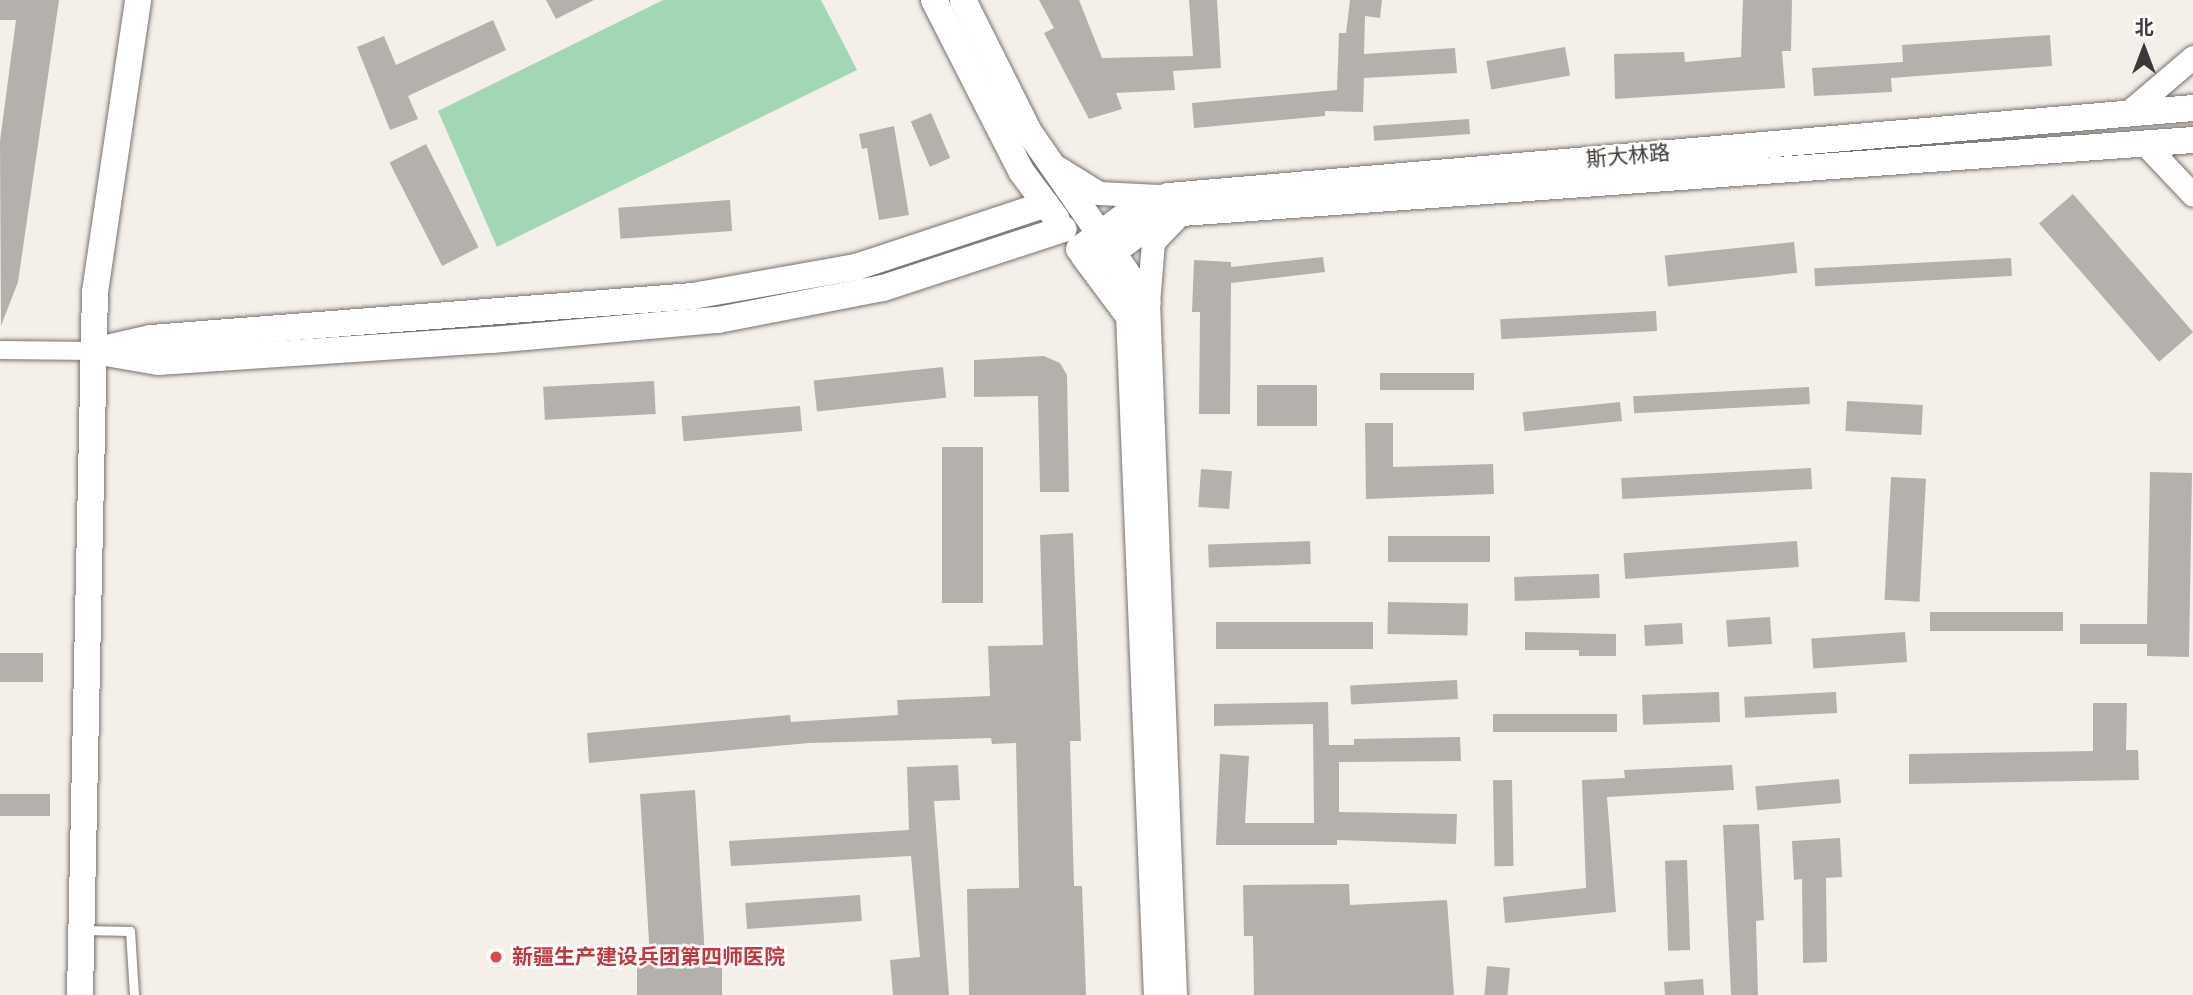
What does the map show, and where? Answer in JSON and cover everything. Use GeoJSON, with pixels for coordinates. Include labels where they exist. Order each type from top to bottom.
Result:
{"type":"FeatureCollection","features":[{"type":"Feature","properties":{"kind":"main road"},"geometry":{"type":"LineString","coordinates":[[80,995],[95,292],[138,0]]}},
{"type":"Feature","properties":{"kind":"main road"},"geometry":{"type":"LineString","coordinates":[[934,0],[1021,171],[1046,204],[1089,246],[1138,308]]}},
{"type":"Feature","properties":{"kind":"main road"},"geometry":{"type":"LineString","coordinates":[[963,0],[1089,246]]}},
{"type":"Feature","properties":{"kind":"main road","name":"斯大林路"},"geometry":{"type":"LineString","coordinates":[[94,351],[158,362],[492,340],[718,320],[1089,246],[1155,221],[1175,204],[2193,107]]}},
{"type":"Feature","properties":{"kind":"main road","name":"斯大林路"},"geometry":{"type":"LineString","coordinates":[[1175,204],[2193,140]]}},
{"type":"Feature","properties":{"kind":"main road"},"geometry":{"type":"LineString","coordinates":[[94,351],[151,338],[693,296],[856,267],[1046,204]]}},
{"type":"Feature","properties":{"kind":"street"},"geometry":{"type":"LineString","coordinates":[[2126,114],[2193,57]]}},
{"type":"Feature","properties":{"kind":"street"},"geometry":{"type":"LineString","coordinates":[[2144,143],[2193,195]]}},
{"type":"Feature","properties":{"kind":"street"},"geometry":{"type":"LineString","coordinates":[[1045,158],[1099,192],[1175,204],[1153,242],[1138,308],[1155,995]]}},
{"type":"Feature","properties":{"kind":"street"},"geometry":{"type":"LineString","coordinates":[[1138,308],[1175,995]]}},
{"type":"Feature","properties":{"kind":"street"},"geometry":{"type":"LineString","coordinates":[[0,350],[94,351]]}},
{"type":"Feature","properties":{"kind":"lane"},"geometry":{"type":"LineString","coordinates":[[82,930],[130,931],[134,995]]}},
{"type":"Feature","properties":{"kind":"green space"},"geometry":{"type":"Polygon","coordinates":[[[663,0],[821,0],[857,70],[497,247],[438,111],[663,0]]]}},
{"type":"Feature","properties":{"kind":"building"},"geometry":{"type":"Polygon","coordinates":[[[0,0],[59,0],[18,282],[1,326],[0,141],[16,20],[0,20],[0,0]]]}},
{"type":"Feature","properties":{"kind":"building"},"geometry":{"type":"Polygon","coordinates":[[[546,0],[594,0],[556,19],[546,0]]]}},
{"type":"Feature","properties":{"kind":"building"},"geometry":{"type":"Polygon","coordinates":[[[1039,0],[1079,0],[1102,58],[1193,56],[1189,0],[1217,0],[1221,68],[1173,71],[1175,90],[1116,93],[1122,109],[1089,119],[1044,33],[1054,28],[1039,0]]]}},
{"type":"Feature","properties":{"kind":"building"},"geometry":{"type":"Polygon","coordinates":[[[1350,0],[1382,0],[1380,18],[1365,16],[1364,54],[1455,48],[1457,73],[1364,78],[1363,112],[1325,111],[1325,116],[1194,128],[1192,103],[1337,90],[1339,33],[1346,33],[1350,0]]]}},
{"type":"Feature","properties":{"kind":"building"},"geometry":{"type":"Polygon","coordinates":[[[1743,0],[1792,0],[1791,51],[1782,51],[1785,88],[1615,99],[1614,54],[1684,52],[1685,62],[1741,57],[1743,0]]]}},
{"type":"Feature","properties":{"kind":"building"},"geometry":{"type":"Polygon","coordinates":[[[493,20],[506,50],[408,96],[418,119],[390,130],[357,47],[384,36],[396,65],[493,20]]]}},
{"type":"Feature","properties":{"kind":"building"},"geometry":{"type":"Polygon","coordinates":[[[2050,35],[2052,66],[1891,78],[1892,92],[1814,96],[1812,68],[1903,62],[1902,45],[2050,35]]]}},
{"type":"Feature","properties":{"kind":"building"},"geometry":{"type":"Polygon","coordinates":[[[1565,47],[1570,76],[1491,89],[1486,61],[1565,47]]]}},
{"type":"Feature","properties":{"kind":"building"},"geometry":{"type":"Polygon","coordinates":[[[931,113],[950,158],[930,167],[911,122],[931,113]]]}},
{"type":"Feature","properties":{"kind":"building"},"geometry":{"type":"Polygon","coordinates":[[[1469,119],[1470,134],[1374,141],[1373,126],[1469,119]]]}},
{"type":"Feature","properties":{"kind":"building"},"geometry":{"type":"Polygon","coordinates":[[[894,126],[909,215],[879,220],[867,148],[862,149],[859,134],[894,126]]]}},
{"type":"Feature","properties":{"kind":"building"},"geometry":{"type":"Polygon","coordinates":[[[426,144],[479,247],[442,266],[389,163],[426,144]]]}},
{"type":"Feature","properties":{"kind":"building"},"geometry":{"type":"Polygon","coordinates":[[[2073,194],[2193,332],[2159,362],[2039,224],[2073,194]]]}},
{"type":"Feature","properties":{"kind":"building"},"geometry":{"type":"Polygon","coordinates":[[[730,200],[732,231],[620,239],[618,208],[730,200]]]}},
{"type":"Feature","properties":{"kind":"building"},"geometry":{"type":"Polygon","coordinates":[[[1794,242],[1797,273],[1668,286],[1665,256],[1794,242]]]}},
{"type":"Feature","properties":{"kind":"building"},"geometry":{"type":"Polygon","coordinates":[[[1323,257],[1325,272],[1231,283],[1230,414],[1199,414],[1200,312],[1192,312],[1194,260],[1231,262],[1231,267],[1323,257]]]}},
{"type":"Feature","properties":{"kind":"building"},"geometry":{"type":"Polygon","coordinates":[[[2011,258],[2012,276],[1815,286],[1814,268],[2011,258]]]}},
{"type":"Feature","properties":{"kind":"building"},"geometry":{"type":"Polygon","coordinates":[[[1656,311],[1657,331],[1501,339],[1500,319],[1656,311]]]}},
{"type":"Feature","properties":{"kind":"building"},"geometry":{"type":"Polygon","coordinates":[[[1044,356],[1060,363],[1067,375],[1069,492],[1040,492],[1038,396],[974,397],[974,360],[1044,356]]]}},
{"type":"Feature","properties":{"kind":"building"},"geometry":{"type":"Polygon","coordinates":[[[943,367],[946,398],[817,411],[814,381],[943,367]]]}},
{"type":"Feature","properties":{"kind":"building"},"geometry":{"type":"Polygon","coordinates":[[[1380,373],[1474,373],[1474,390],[1380,390],[1380,373]]]}},
{"type":"Feature","properties":{"kind":"building"},"geometry":{"type":"Polygon","coordinates":[[[654,381],[656,414],[545,420],[543,387],[654,381]]]}},
{"type":"Feature","properties":{"kind":"building"},"geometry":{"type":"Polygon","coordinates":[[[1257,385],[1317,385],[1317,426],[1257,426],[1257,385]]]}},
{"type":"Feature","properties":{"kind":"building"},"geometry":{"type":"Polygon","coordinates":[[[1809,387],[1810,404],[1634,413],[1633,396],[1809,387]]]}},
{"type":"Feature","properties":{"kind":"building"},"geometry":{"type":"Polygon","coordinates":[[[1847,401],[1923,405],[1921,435],[1845,431],[1847,401]]]}},
{"type":"Feature","properties":{"kind":"building"},"geometry":{"type":"Polygon","coordinates":[[[1620,402],[1622,421],[1525,431],[1523,412],[1620,402]]]}},
{"type":"Feature","properties":{"kind":"building"},"geometry":{"type":"Polygon","coordinates":[[[800,406],[802,431],[684,441],[681,416],[800,406]]]}},
{"type":"Feature","properties":{"kind":"building"},"geometry":{"type":"Polygon","coordinates":[[[1365,423],[1393,423],[1393,467],[1493,464],[1494,494],[1366,499],[1365,423]]]}},
{"type":"Feature","properties":{"kind":"building"},"geometry":{"type":"Polygon","coordinates":[[[942,447],[983,447],[983,603],[942,603],[942,447]]]}},
{"type":"Feature","properties":{"kind":"building"},"geometry":{"type":"Polygon","coordinates":[[[1811,468],[1812,489],[1622,499],[1621,478],[1811,468]]]}},
{"type":"Feature","properties":{"kind":"building"},"geometry":{"type":"Polygon","coordinates":[[[1201,469],[1232,471],[1229,509],[1198,507],[1201,469]]]}},
{"type":"Feature","properties":{"kind":"building"},"geometry":{"type":"Polygon","coordinates":[[[2150,472],[2192,473],[2189,657],[2147,656],[2147,644],[2080,644],[2080,624],[2147,624],[2150,472]]]}},
{"type":"Feature","properties":{"kind":"building"},"geometry":{"type":"Polygon","coordinates":[[[1891,477],[1926,479],[1920,602],[1885,600],[1891,477]]]}},
{"type":"Feature","properties":{"kind":"building"},"geometry":{"type":"Polygon","coordinates":[[[1073,533],[1081,741],[1070,741],[1074,886],[1082,886],[1086,995],[969,995],[967,889],[1019,888],[1016,743],[992,744],[991,738],[809,743],[589,763],[587,733],[790,715],[791,722],[898,715],[897,700],[990,696],[988,646],[1043,645],[1040,535],[1073,533]]]}},
{"type":"Feature","properties":{"kind":"building"},"geometry":{"type":"Polygon","coordinates":[[[1388,536],[1490,536],[1490,562],[1388,562],[1388,536]]]}},
{"type":"Feature","properties":{"kind":"building"},"geometry":{"type":"Polygon","coordinates":[[[1310,541],[1311,564],[1209,568],[1208,545],[1310,541]]]}},
{"type":"Feature","properties":{"kind":"building"},"geometry":{"type":"Polygon","coordinates":[[[1797,541],[1799,567],[1625,579],[1623,553],[1797,541]]]}},
{"type":"Feature","properties":{"kind":"building"},"geometry":{"type":"Polygon","coordinates":[[[1599,574],[1600,598],[1515,601],[1514,577],[1599,574]]]}},
{"type":"Feature","properties":{"kind":"building"},"geometry":{"type":"Polygon","coordinates":[[[1388,602],[1468,603],[1467,635],[1387,634],[1388,602]]]}},
{"type":"Feature","properties":{"kind":"building"},"geometry":{"type":"Polygon","coordinates":[[[1930,612],[2063,612],[2063,631],[1930,631],[1930,612]]]}},
{"type":"Feature","properties":{"kind":"building"},"geometry":{"type":"Polygon","coordinates":[[[1770,617],[1772,644],[1728,647],[1726,620],[1770,617]]]}},
{"type":"Feature","properties":{"kind":"building"},"geometry":{"type":"Polygon","coordinates":[[[1216,622],[1373,622],[1373,649],[1216,649],[1216,622]]]}},
{"type":"Feature","properties":{"kind":"building"},"geometry":{"type":"Polygon","coordinates":[[[1682,623],[1683,644],[1645,646],[1644,625],[1682,623]]]}},
{"type":"Feature","properties":{"kind":"building"},"geometry":{"type":"Polygon","coordinates":[[[1525,632],[1616,634],[1616,656],[1579,656],[1579,650],[1525,650],[1525,632]]]}},
{"type":"Feature","properties":{"kind":"building"},"geometry":{"type":"Polygon","coordinates":[[[1905,632],[1907,662],[1813,668],[1811,639],[1905,632]]]}},
{"type":"Feature","properties":{"kind":"building"},"geometry":{"type":"Polygon","coordinates":[[[0,653],[43,653],[43,682],[0,682],[0,653]]]}},
{"type":"Feature","properties":{"kind":"building"},"geometry":{"type":"Polygon","coordinates":[[[1457,680],[1458,699],[1351,705],[1350,686],[1457,680]]]}},
{"type":"Feature","properties":{"kind":"building"},"geometry":{"type":"Polygon","coordinates":[[[1719,692],[1720,722],[1643,725],[1642,695],[1719,692]]]}},
{"type":"Feature","properties":{"kind":"building"},"geometry":{"type":"Polygon","coordinates":[[[1836,692],[1837,713],[1745,718],[1744,697],[1836,692]]]}},
{"type":"Feature","properties":{"kind":"building"},"geometry":{"type":"Polygon","coordinates":[[[1328,702],[1329,745],[1354,745],[1354,739],[1460,737],[1461,761],[1339,762],[1339,812],[1457,814],[1456,844],[1337,840],[1337,845],[1216,845],[1220,754],[1249,756],[1245,823],[1314,823],[1313,724],[1214,726],[1214,704],[1328,702]]]}},
{"type":"Feature","properties":{"kind":"building"},"geometry":{"type":"Polygon","coordinates":[[[2093,703],[2127,703],[2126,750],[2138,750],[2139,780],[1909,784],[1909,754],[2093,751],[2093,703]]]}},
{"type":"Feature","properties":{"kind":"building"},"geometry":{"type":"Polygon","coordinates":[[[1493,714],[1617,714],[1617,732],[1493,732],[1493,714]]]}},
{"type":"Feature","properties":{"kind":"building"},"geometry":{"type":"Polygon","coordinates":[[[958,765],[960,800],[934,801],[949,995],[893,995],[890,960],[920,957],[911,856],[731,866],[729,841],[909,830],[907,767],[958,765]]]}},
{"type":"Feature","properties":{"kind":"building"},"geometry":{"type":"Polygon","coordinates":[[[1732,765],[1734,790],[1607,797],[1616,912],[1505,923],[1503,897],[1586,888],[1582,780],[1625,778],[1624,770],[1732,765]]]}},
{"type":"Feature","properties":{"kind":"building"},"geometry":{"type":"Polygon","coordinates":[[[1839,779],[1841,803],[1757,810],[1755,786],[1839,779]]]}},
{"type":"Feature","properties":{"kind":"building"},"geometry":{"type":"Polygon","coordinates":[[[1493,780],[1512,780],[1514,866],[1495,866],[1493,780]]]}},
{"type":"Feature","properties":{"kind":"building"},"geometry":{"type":"Polygon","coordinates":[[[695,790],[705,957],[722,957],[722,995],[637,995],[637,958],[650,958],[640,794],[695,790]]]}},
{"type":"Feature","properties":{"kind":"building"},"geometry":{"type":"Polygon","coordinates":[[[0,794],[50,794],[50,816],[0,816],[0,794]]]}},
{"type":"Feature","properties":{"kind":"building"},"geometry":{"type":"Polygon","coordinates":[[[1759,824],[1764,920],[1756,921],[1758,995],[1731,995],[1723,825],[1759,824]]]}},
{"type":"Feature","properties":{"kind":"building"},"geometry":{"type":"Polygon","coordinates":[[[1840,838],[1842,877],[1826,878],[1827,962],[1803,963],[1802,879],[1794,880],[1792,841],[1840,838]]]}},
{"type":"Feature","properties":{"kind":"building"},"geometry":{"type":"Polygon","coordinates":[[[1687,860],[1690,950],[1668,951],[1665,861],[1687,860]]]}},
{"type":"Feature","properties":{"kind":"building"},"geometry":{"type":"Polygon","coordinates":[[[1349,884],[1350,905],[1447,900],[1454,995],[1254,995],[1253,936],[1244,936],[1243,885],[1349,884]]]}},
{"type":"Feature","properties":{"kind":"building"},"geometry":{"type":"Polygon","coordinates":[[[860,895],[862,921],[747,929],[745,903],[860,895]]]}},
{"type":"Feature","properties":{"kind":"building"},"geometry":{"type":"Polygon","coordinates":[[[1487,966],[1510,968],[1508,995],[1484,995],[1487,966]]]}},
{"type":"Feature","properties":{"kind":"building"},"geometry":{"type":"Polygon","coordinates":[[[1703,979],[1704,995],[1665,995],[1664,982],[1703,979]]]}},
{"type":"Feature","properties":{"kind":"place","name":"新疆生产建设兵团第四师医院"},"geometry":{"type":"Point","coordinates":[496,957]}}]}
